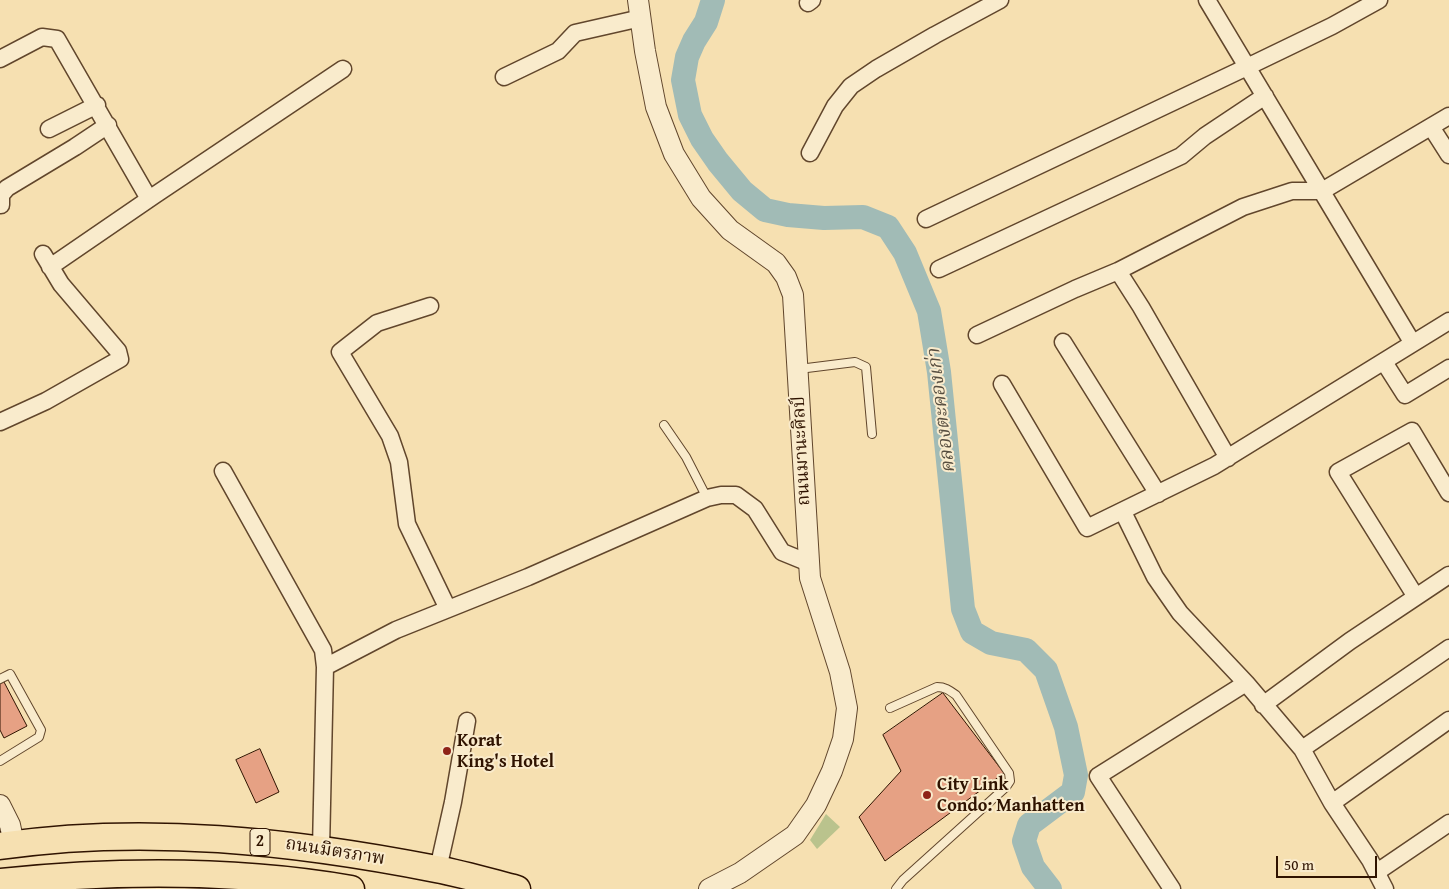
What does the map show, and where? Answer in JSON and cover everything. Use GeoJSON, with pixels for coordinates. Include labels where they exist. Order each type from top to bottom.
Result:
{"type":"FeatureCollection","features":[{"type":"Feature","properties":{"kind":"highway","name":"ถนนมิตรภาพ"},"geometry":{"type":"LineString","coordinates":[[7,845],[102,838],[191,837],[266,842],[321,849],[438,869],[517,889]]}},
{"type":"Feature","properties":{"kind":"highway","name":"ถนนมิตรภาพ"},"geometry":{"type":"LineString","coordinates":[[0,882],[102,881],[190,873],[312,882],[351,889]]}},
{"type":"Feature","properties":{"kind":"street"},"geometry":{"type":"LineString","coordinates":[[810,153],[835,106],[851,86],[934,35],[1000,0]]}},
{"type":"Feature","properties":{"kind":"street"},"geometry":{"type":"LineString","coordinates":[[1206,0],[1412,342]]}},
{"type":"Feature","properties":{"kind":"street"},"geometry":{"type":"LineString","coordinates":[[926,219],[1247,68],[1332,26],[1379,0]]}},
{"type":"Feature","properties":{"kind":"street"},"geometry":{"type":"LineString","coordinates":[[504,76],[560,50],[575,33],[640,9]]}},
{"type":"Feature","properties":{"kind":"street","name":"ถนนมานะศิลป์"},"geometry":{"type":"LineString","coordinates":[[640,9],[656,107],[674,154],[702,198],[730,230],[776,263],[786,277],[793,295],[810,578],[840,672],[847,708],[844,739],[832,771],[816,804],[795,834],[740,873],[710,889]]}},
{"type":"Feature","properties":{"kind":"street"},"geometry":{"type":"LineString","coordinates":[[0,59],[42,37],[58,39],[149,199]]}},
{"type":"Feature","properties":{"kind":"street"},"geometry":{"type":"LineString","coordinates":[[0,422],[46,401],[120,359],[118,351],[66,291],[47,261],[149,199],[343,69]]}},
{"type":"Feature","properties":{"kind":"street"},"geometry":{"type":"LineString","coordinates":[[939,269],[1181,156],[1205,136],[1265,96]]}},
{"type":"Feature","properties":{"kind":"street"},"geometry":{"type":"LineString","coordinates":[[49,129],[97,105]]}},
{"type":"Feature","properties":{"kind":"street"},"geometry":{"type":"LineString","coordinates":[[977,334],[1118,271],[1243,207],[1292,191],[1322,191],[1449,116]]}},
{"type":"Feature","properties":{"kind":"street"},"geometry":{"type":"LineString","coordinates":[[1,205],[1,195],[7,188],[108,125]]}},
{"type":"Feature","properties":{"kind":"street"},"geometry":{"type":"LineString","coordinates":[[1436,133],[1449,155]]}},
{"type":"Feature","properties":{"kind":"street"},"geometry":{"type":"LineString","coordinates":[[1118,271],[1141,307],[1228,458]]}},
{"type":"Feature","properties":{"kind":"street"},"geometry":{"type":"LineString","coordinates":[[430,306],[376,323],[340,352],[390,436],[399,462],[407,524],[448,609]]}},
{"type":"Feature","properties":{"kind":"street"},"geometry":{"type":"LineString","coordinates":[[1002,384],[1087,528],[1123,512],[1228,458],[1384,362],[1412,342],[1449,321]]}},
{"type":"Feature","properties":{"kind":"street"},"geometry":{"type":"LineString","coordinates":[[1063,342],[1158,494]]}},
{"type":"Feature","properties":{"kind":"street"},"geometry":{"type":"LineString","coordinates":[[1384,362],[1405,394],[1449,368]]}},
{"type":"Feature","properties":{"kind":"street"},"geometry":{"type":"LineString","coordinates":[[1416,597],[1338,472],[1412,431],[1449,492]]}},
{"type":"Feature","properties":{"kind":"street"},"geometry":{"type":"LineString","coordinates":[[223,471],[323,650],[321,849]]}},
{"type":"Feature","properties":{"kind":"street"},"geometry":{"type":"LineString","coordinates":[[324,667],[396,630],[528,577],[708,498],[721,495],[736,495],[755,509],[782,552],[809,563]]}},
{"type":"Feature","properties":{"kind":"street"},"geometry":{"type":"LineString","coordinates":[[1123,512],[1155,577],[1175,606],[1302,749],[1332,803],[1377,872],[1385,889]]}},
{"type":"Feature","properties":{"kind":"street"},"geometry":{"type":"LineString","coordinates":[[1263,705],[1350,641],[1449,575]]}},
{"type":"Feature","properties":{"kind":"street"},"geometry":{"type":"LineString","coordinates":[[1302,749],[1449,648]]}},
{"type":"Feature","properties":{"kind":"street"},"geometry":{"type":"LineString","coordinates":[[1172,889],[1098,776],[1246,684]]}},
{"type":"Feature","properties":{"kind":"street"},"geometry":{"type":"LineString","coordinates":[[1332,803],[1449,720]]}},
{"type":"Feature","properties":{"kind":"street"},"geometry":{"type":"LineString","coordinates":[[438,869],[453,802],[467,721]]}},
{"type":"Feature","properties":{"kind":"street"},"geometry":{"type":"LineString","coordinates":[[0,805],[10,825],[7,845]]}},
{"type":"Feature","properties":{"kind":"street"},"geometry":{"type":"LineString","coordinates":[[1377,872],[1449,823]]}},
{"type":"Feature","properties":{"kind":"lane"},"geometry":{"type":"LineString","coordinates":[[797,369],[855,362],[866,367],[872,434]]}},
{"type":"Feature","properties":{"kind":"lane"},"geometry":{"type":"LineString","coordinates":[[664,426],[686,457],[708,498]]}},
{"type":"Feature","properties":{"kind":"lane"},"geometry":{"type":"LineString","coordinates":[[0,679],[10,674],[41,730],[39,737],[0,759]]}},
{"type":"Feature","properties":{"kind":"lane"},"geometry":{"type":"LineString","coordinates":[[890,708],[937,687],[948,690],[956,695],[1009,772],[1010,781],[1006,787],[896,889]]}},
{"type":"Feature","properties":{"kind":"green space"},"geometry":{"type":"Polygon","coordinates":[[[826,814],[840,827],[817,849],[810,840],[826,814]]]}},
{"type":"Feature","properties":{"kind":"building"},"geometry":{"type":"Polygon","coordinates":[[[4,682],[27,726],[4,738],[0,730],[0,684],[4,682]]]}},
{"type":"Feature","properties":{"kind":"building","name":"City Link Condo: Manhatten"},"geometry":{"type":"Polygon","coordinates":[[[943,693],[1004,773],[885,861],[859,817],[901,771],[883,735],[943,693]]]}},
{"type":"Feature","properties":{"kind":"building"},"geometry":{"type":"Polygon","coordinates":[[[260,749],[279,792],[256,803],[236,760],[260,749]]]}},
{"type":"Feature","properties":{"kind":"waterway","name":"คลองตะคองเก่า"},"geometry":{"type":"LineString","coordinates":[[713,0],[706,22],[687,57],[683,80],[690,115],[702,139],[742,191],[765,210],[788,215],[824,218],[863,217],[888,227],[905,253],[929,311],[939,372],[963,609],[972,632],[991,643],[1026,650],[1046,670],[1066,727],[1076,775],[1073,792],[1029,825],[1024,841],[1033,867],[1050,889]]}},
{"type":"Feature","properties":{"kind":"place","name":"Korat King's Hotel"},"geometry":{"type":"Point","coordinates":[447,751]}},
{"type":"Feature","properties":{"kind":"place","name":"City Link Condo: Manhatten"},"geometry":{"type":"Point","coordinates":[927,795]}}]}
